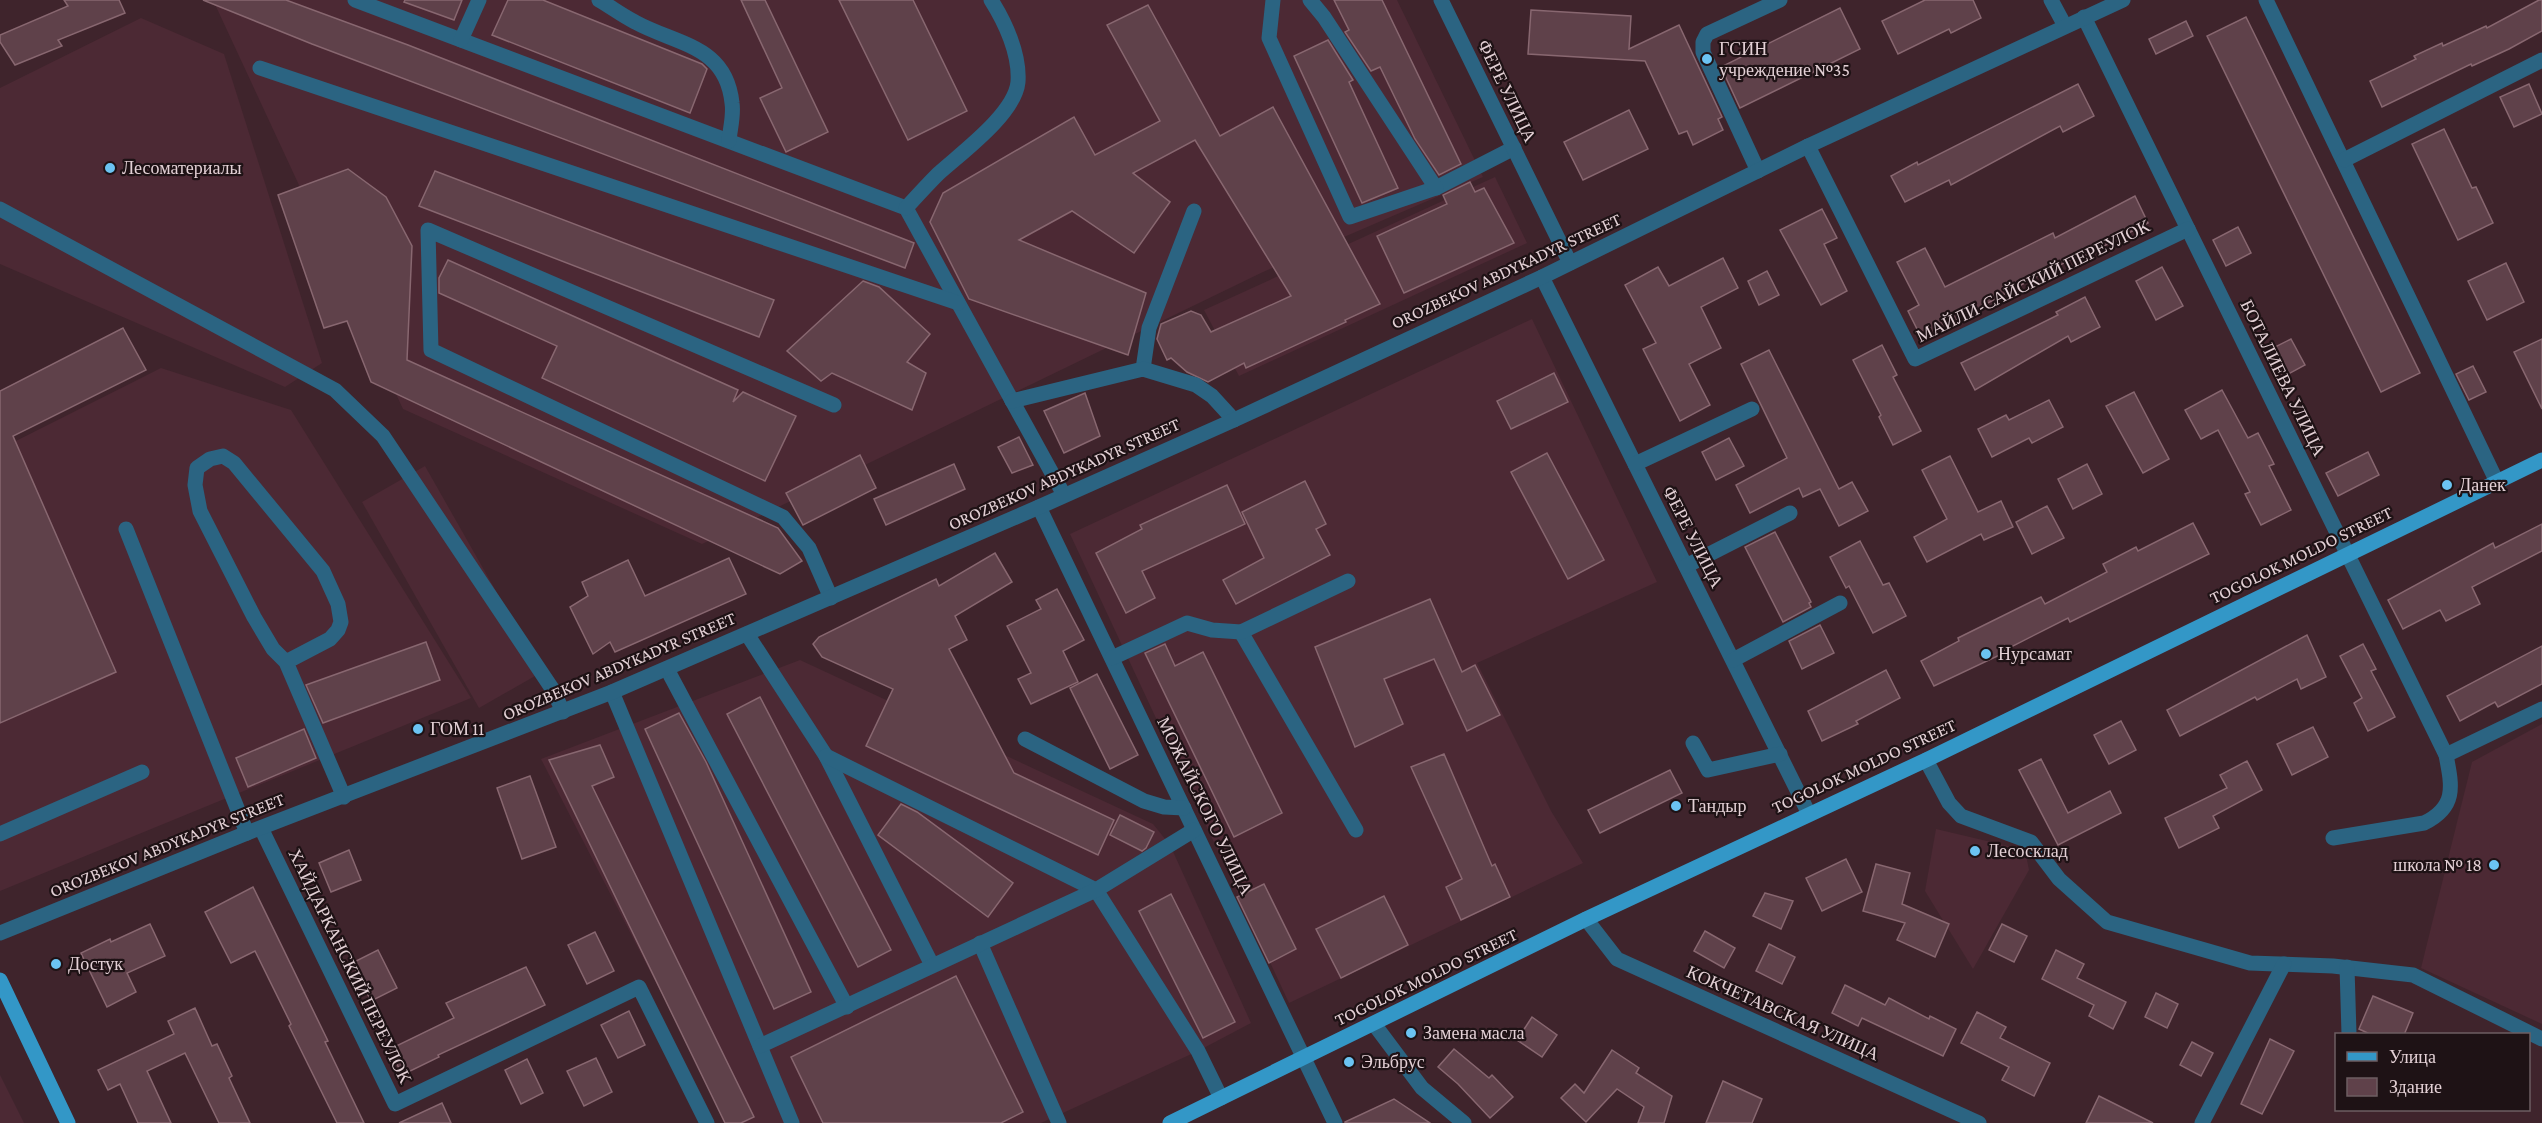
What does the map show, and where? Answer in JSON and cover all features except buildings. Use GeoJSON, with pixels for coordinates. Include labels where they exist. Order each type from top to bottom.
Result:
{"type":"FeatureCollection","features":[{"type":"Feature","properties":{"kind":"main road","name":"TOGOLOK MOLDO STREET"},"geometry":{"type":"LineString","coordinates":[[1170,1123],[1586,919],[1926,760],[2542,460]]}},
{"type":"Feature","properties":{"kind":"main road"},"geometry":{"type":"LineString","coordinates":[[0,980],[68,1123]]}},
{"type":"Feature","properties":{"kind":"street"},"geometry":{"type":"LineString","coordinates":[[355,0],[906,207],[1064,495]]}},
{"type":"Feature","properties":{"kind":"street"},"geometry":{"type":"LineString","coordinates":[[461,40],[479,0]]}},
{"type":"Feature","properties":{"kind":"street"},"geometry":{"type":"LineString","coordinates":[[599,0],[635,22],[704,52],[719,66],[728,85],[733,105],[729,141]]}},
{"type":"Feature","properties":{"kind":"street"},"geometry":{"type":"LineString","coordinates":[[906,207],[987,129],[1012,101],[1018,82],[1016,63],[1008,33],[991,0]]}},
{"type":"Feature","properties":{"kind":"street"},"geometry":{"type":"LineString","coordinates":[[1273,0],[1269,38],[1348,215],[1353,217],[1436,188],[1514,148]]}},
{"type":"Feature","properties":{"kind":"street"},"geometry":{"type":"LineString","coordinates":[[1311,0],[1436,188]]}},
{"type":"Feature","properties":{"kind":"street","name":"ФЕРЕ УЛИЦА"},"geometry":{"type":"LineString","coordinates":[[1441,0],[1570,263]]}},
{"type":"Feature","properties":{"kind":"street"},"geometry":{"type":"LineString","coordinates":[[1758,171],[1703,52],[1703,42],[1707,34],[1780,0]]}},
{"type":"Feature","properties":{"kind":"street"},"geometry":{"type":"LineString","coordinates":[[2051,0],[2065,27]]}},
{"type":"Feature","properties":{"kind":"street","name":"OROZBEKOV ABDYKADYR STREET"},"geometry":{"type":"LineString","coordinates":[[0,933],[254,831],[612,692],[1039,507],[1234,420],[1542,277],[1808,146],[2123,0]]}},
{"type":"Feature","properties":{"kind":"street"},"geometry":{"type":"LineString","coordinates":[[2266,0],[2497,482]]}},
{"type":"Feature","properties":{"kind":"street","name":"БОТАЛИЕВА УЛИЦА"},"geometry":{"type":"LineString","coordinates":[[2085,17],[2446,755],[2451,790],[2446,806],[2437,816],[2424,823],[2333,838]]}},
{"type":"Feature","properties":{"kind":"street"},"geometry":{"type":"LineString","coordinates":[[2344,160],[2542,60]]}},
{"type":"Feature","properties":{"kind":"street"},"geometry":{"type":"LineString","coordinates":[[260,68],[958,303]]}},
{"type":"Feature","properties":{"kind":"street","name":"МАЙЛИ-САЙСКИЙ ПЕРЕУЛОК"},"geometry":{"type":"LineString","coordinates":[[1808,146],[1916,359],[2188,229]]}},
{"type":"Feature","properties":{"kind":"street"},"geometry":{"type":"LineString","coordinates":[[0,209],[335,390],[383,436],[553,690],[563,712]]}},
{"type":"Feature","properties":{"kind":"street"},"geometry":{"type":"LineString","coordinates":[[1143,369],[1149,328],[1194,212]]}},
{"type":"Feature","properties":{"kind":"street"},"geometry":{"type":"LineString","coordinates":[[831,598],[809,548],[783,517],[431,350],[428,230],[834,405]]}},
{"type":"Feature","properties":{"kind":"street","name":"ФЕРЕ УЛИЦА"},"geometry":{"type":"LineString","coordinates":[[1542,277],[1809,814]]}},
{"type":"Feature","properties":{"kind":"street"},"geometry":{"type":"LineString","coordinates":[[1012,400],[1143,369],[1196,386],[1212,396],[1234,420]]}},
{"type":"Feature","properties":{"kind":"street"},"geometry":{"type":"LineString","coordinates":[[1635,464],[1752,409]]}},
{"type":"Feature","properties":{"kind":"street"},"geometry":{"type":"LineString","coordinates":[[286,662],[330,639],[338,630],[341,622],[338,604],[323,571],[234,463],[224,456],[210,459],[196,468],[195,485],[200,511],[254,617],[273,649],[286,662],[344,797]]}},
{"type":"Feature","properties":{"kind":"street","name":"МОЖАЙСКОГО УЛИЦА"},"geometry":{"type":"LineString","coordinates":[[1039,507],[1335,1123]]}},
{"type":"Feature","properties":{"kind":"street"},"geometry":{"type":"LineString","coordinates":[[1686,566],[1790,513]]}},
{"type":"Feature","properties":{"kind":"street"},"geometry":{"type":"LineString","coordinates":[[126,529],[254,831]]}},
{"type":"Feature","properties":{"kind":"street"},"geometry":{"type":"LineString","coordinates":[[1112,658],[1187,623],[1212,630],[1241,632],[1348,581]]}},
{"type":"Feature","properties":{"kind":"street"},"geometry":{"type":"LineString","coordinates":[[1733,660],[1840,603]]}},
{"type":"Feature","properties":{"kind":"street"},"geometry":{"type":"LineString","coordinates":[[1241,632],[1356,830]]}},
{"type":"Feature","properties":{"kind":"street"},"geometry":{"type":"LineString","coordinates":[[747,634],[826,756],[932,965]]}},
{"type":"Feature","properties":{"kind":"street"},"geometry":{"type":"LineString","coordinates":[[667,669],[847,1007]]}},
{"type":"Feature","properties":{"kind":"street"},"geometry":{"type":"LineString","coordinates":[[612,692],[792,1123]]}},
{"type":"Feature","properties":{"kind":"street"},"geometry":{"type":"LineString","coordinates":[[2446,755],[2542,709]]}},
{"type":"Feature","properties":{"kind":"street"},"geometry":{"type":"LineString","coordinates":[[1025,739],[1144,801],[1164,807],[1184,808]]}},
{"type":"Feature","properties":{"kind":"street"},"geometry":{"type":"LineString","coordinates":[[1693,742],[1708,770],[1780,754]]}},
{"type":"Feature","properties":{"kind":"street"},"geometry":{"type":"LineString","coordinates":[[826,756],[1096,890],[1198,1052],[1221,1098]]}},
{"type":"Feature","properties":{"kind":"street"},"geometry":{"type":"LineString","coordinates":[[1926,760],[1948,803],[1961,816],[2031,842],[2059,879],[2107,922],[2250,963],[2347,967],[2413,975],[2530,1033]]}},
{"type":"Feature","properties":{"kind":"street"},"geometry":{"type":"LineString","coordinates":[[0,834],[142,772]]}},
{"type":"Feature","properties":{"kind":"street"},"geometry":{"type":"LineString","coordinates":[[760,1046],[1096,890],[1194,830]]}},
{"type":"Feature","properties":{"kind":"street","name":"ХАЙДАРКАНСКИЙ ПЕРЕУЛОК"},"geometry":{"type":"LineString","coordinates":[[254,831],[395,1104],[639,987],[707,1123]]}},
{"type":"Feature","properties":{"kind":"street","name":"КОКЧЕТАВСКАЯ УЛИЦА"},"geometry":{"type":"LineString","coordinates":[[1586,919],[1617,959],[1980,1123]]}},
{"type":"Feature","properties":{"kind":"street"},"geometry":{"type":"LineString","coordinates":[[980,943],[1059,1123]]}},
{"type":"Feature","properties":{"kind":"street"},"geometry":{"type":"LineString","coordinates":[[2202,1123],[2284,964]]}},
{"type":"Feature","properties":{"kind":"street"},"geometry":{"type":"LineString","coordinates":[[2347,967],[2349,1033]]}},
{"type":"Feature","properties":{"kind":"street"},"geometry":{"type":"LineString","coordinates":[[1374,1024],[1422,1088],[1464,1123]]}},
{"type":"Feature","properties":{"kind":"shaded area"},"geometry":{"type":"Polygon","coordinates":[[[213,0],[1397,0],[1483,177],[1263,272],[702,544],[403,409],[213,0]]]}},
{"type":"Feature","properties":{"kind":"shaded area"},"geometry":{"type":"Polygon","coordinates":[[[141,18],[224,54],[322,363],[285,387],[0,264],[0,88],[141,18]]]}},
{"type":"Feature","properties":{"kind":"shaded area"},"geometry":{"type":"Polygon","coordinates":[[[1495,177],[1527,243],[1239,376],[1204,310],[1495,177]]]}},
{"type":"Feature","properties":{"kind":"shaded area"},"geometry":{"type":"Polygon","coordinates":[[[1532,319],[1657,582],[1477,663],[1551,811],[1583,863],[1289,1003],[1070,534],[1532,319]]]}},
{"type":"Feature","properties":{"kind":"shaded area"},"geometry":{"type":"Polygon","coordinates":[[[161,368],[291,410],[471,698],[0,891],[0,449],[161,368]]]}},
{"type":"Feature","properties":{"kind":"shaded area"},"geometry":{"type":"Polygon","coordinates":[[[425,466],[542,672],[479,708],[362,502],[425,466]]]}},
{"type":"Feature","properties":{"kind":"shaded area"},"geometry":{"type":"Polygon","coordinates":[[[800,660],[1153,824],[1170,845],[1251,1023],[1198,1051],[1041,1123],[728,1123],[541,759],[800,660]]]}},
{"type":"Feature","properties":{"kind":"shaded area","name":"школа № 18"},"geometry":{"type":"Polygon","coordinates":[[[2542,724],[2542,1024],[2421,968],[2472,762],[2542,724]]]}},
{"type":"Feature","properties":{"kind":"shaded area"},"geometry":{"type":"Polygon","coordinates":[[[1936,829],[2025,850],[2029,870],[1973,969],[1925,891],[1936,829]]]}},
{"type":"Feature","properties":{"kind":"shaded area"},"geometry":{"type":"Polygon","coordinates":[[[0,1075],[24,1123],[0,1123],[0,1075]]]}},
{"type":"Feature","properties":{"kind":"place","name":"ГСИН учреждение №35"},"geometry":{"type":"Point","coordinates":[1707,59]}},
{"type":"Feature","properties":{"kind":"place","name":"Лесоматериалы"},"geometry":{"type":"Point","coordinates":[110,168]}},
{"type":"Feature","properties":{"kind":"place","name":"Данек"},"geometry":{"type":"Point","coordinates":[2447,485]}},
{"type":"Feature","properties":{"kind":"place","name":"Нурсамат"},"geometry":{"type":"Point","coordinates":[1986,654]}},
{"type":"Feature","properties":{"kind":"place","name":"ГОМ 11"},"geometry":{"type":"Point","coordinates":[418,729]}},
{"type":"Feature","properties":{"kind":"place","name":"Тандыр"},"geometry":{"type":"Point","coordinates":[1676,806]}},
{"type":"Feature","properties":{"kind":"place","name":"Лесосклад"},"geometry":{"type":"Point","coordinates":[1975,851]}},
{"type":"Feature","properties":{"kind":"place","name":"школа № 18"},"geometry":{"type":"Point","coordinates":[2494,865]}},
{"type":"Feature","properties":{"kind":"place","name":"Достук"},"geometry":{"type":"Point","coordinates":[56,964]}},
{"type":"Feature","properties":{"kind":"place","name":"Замена масла"},"geometry":{"type":"Point","coordinates":[1411,1033]}},
{"type":"Feature","properties":{"kind":"place","name":"Эльбрус"},"geometry":{"type":"Point","coordinates":[1349,1062]}}]}
